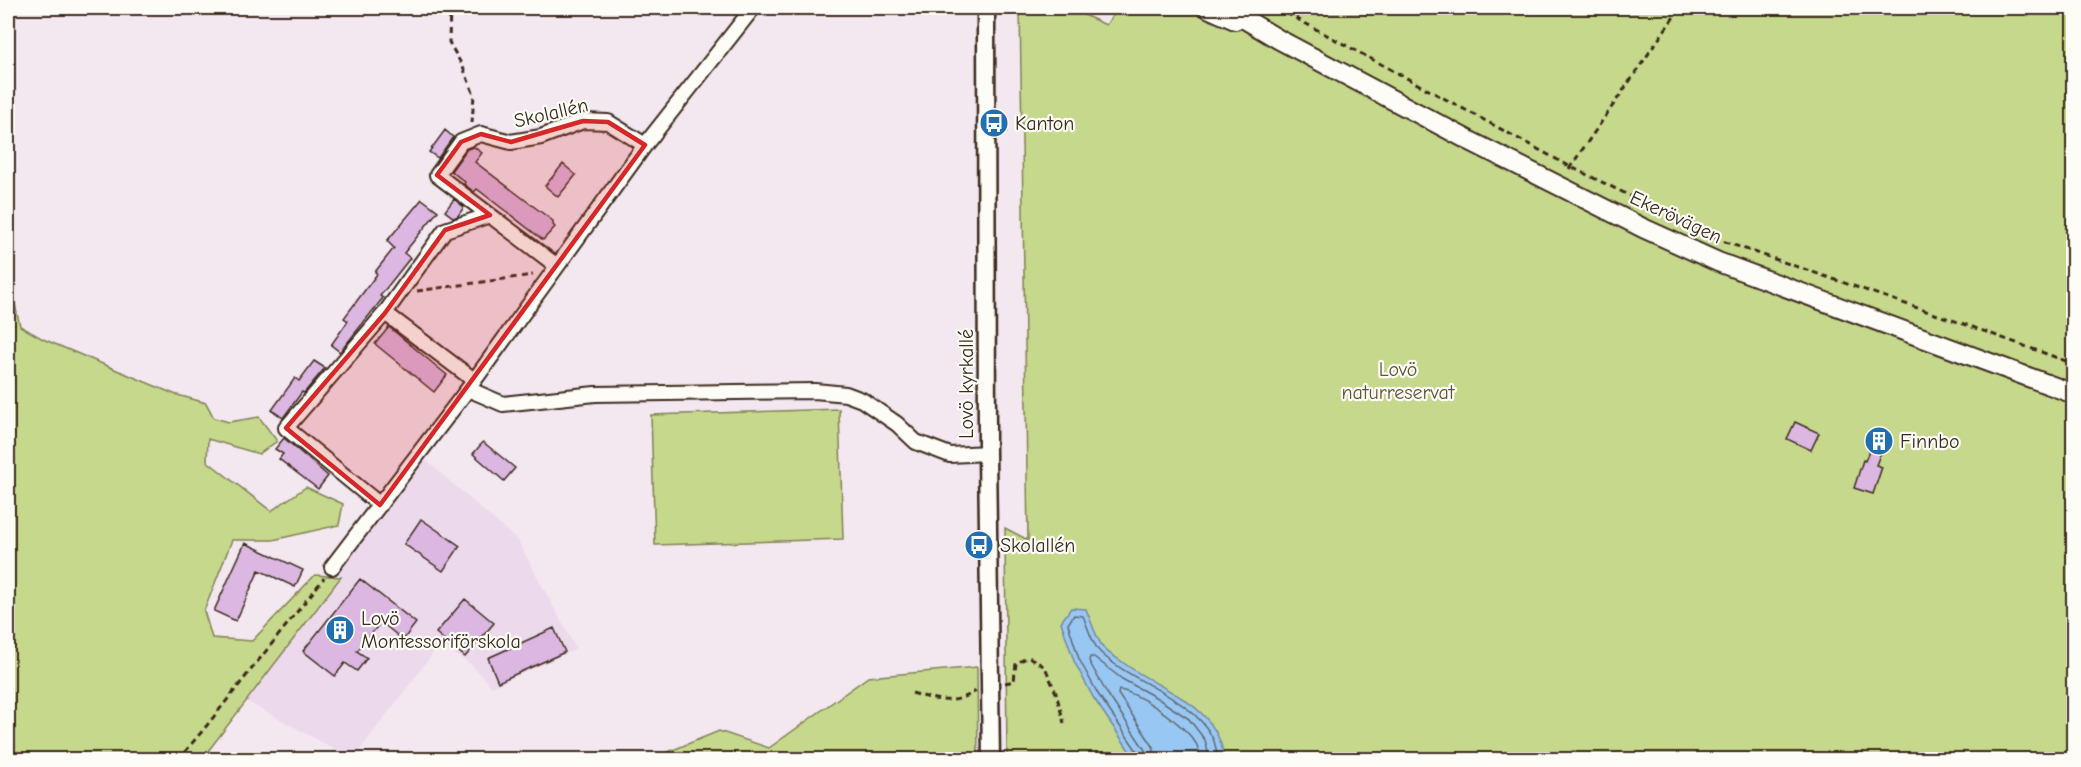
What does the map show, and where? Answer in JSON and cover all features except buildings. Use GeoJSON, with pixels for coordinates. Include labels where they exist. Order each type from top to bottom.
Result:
{"type":"FeatureCollection","features":[{"type":"Feature","properties":{"kind":"main road","name":"Ekerövägen"},"geometry":{"type":"LineString","coordinates":[[1208,8],[1278,39]]}},
{"type":"Feature","properties":{"kind":"main road","name":"Ekerövägen"},"geometry":{"type":"LineString","coordinates":[[1226,8],[1278,39],[1470,141],[1643,228],[1718,262],[2073,394]]}},
{"type":"Feature","properties":{"kind":"street"},"geometry":{"type":"LineString","coordinates":[[332,567],[471,384],[645,145],[753,8]]}},
{"type":"Feature","properties":{"kind":"street","name":"Lovö kyrkallé"},"geometry":{"type":"LineString","coordinates":[[986,8],[987,453],[991,759]]}},
{"type":"Feature","properties":{"kind":"street","name":"Skolallén"},"geometry":{"type":"LineString","coordinates":[[471,138],[481,134],[511,142],[541,137],[583,121],[608,122],[645,145]]}},
{"type":"Feature","properties":{"kind":"street"},"geometry":{"type":"LineString","coordinates":[[471,138],[461,142],[437,175],[555,269]]}},
{"type":"Feature","properties":{"kind":"street"},"geometry":{"type":"LineString","coordinates":[[380,505],[286,428],[385,313],[445,230],[490,215]]}},
{"type":"Feature","properties":{"kind":"street"},"geometry":{"type":"LineString","coordinates":[[385,313],[471,384],[503,404],[595,394],[815,391],[846,394],[862,400],[897,424],[916,442],[950,455],[987,453]]}},
{"type":"Feature","properties":{"kind":"path"},"geometry":{"type":"LineString","coordinates":[[450,8],[449,42],[474,95],[471,138]]}},
{"type":"Feature","properties":{"kind":"path"},"geometry":{"type":"LineString","coordinates":[[1277,8],[1570,167],[1725,242],[1956,321],[2073,364]]}},
{"type":"Feature","properties":{"kind":"path"},"geometry":{"type":"LineString","coordinates":[[1558,185],[1680,8]]}},
{"type":"Feature","properties":{"kind":"path"},"geometry":{"type":"LineString","coordinates":[[401,293],[555,269]]}},
{"type":"Feature","properties":{"kind":"path"},"geometry":{"type":"LineString","coordinates":[[178,759],[332,567]]}},
{"type":"Feature","properties":{"kind":"path"},"geometry":{"type":"LineString","coordinates":[[912,693],[939,700],[956,701],[982,686],[1014,681],[1016,663],[1029,657],[1045,667],[1056,693],[1064,723]]}},
{"type":"Feature","properties":{"kind":"highlighted area"},"geometry":{"type":"Polygon","coordinates":[[[583,121],[608,122],[645,145],[380,505],[286,428],[385,313],[445,230],[490,215],[437,175],[461,142],[481,134],[511,142],[583,121]]]}},
{"type":"Feature","properties":{"kind":"shaded area"},"geometry":{"type":"Polygon","coordinates":[[[421,456],[518,541],[576,649],[492,687],[473,666],[440,644],[353,759],[246,701],[341,577],[337,568],[421,456]]]}},
{"type":"Feature","properties":{"kind":"green space","name":"Lovö naturreservat"},"geometry":{"type":"Polygon","coordinates":[[[1020,8],[1069,8],[1106,25],[1118,8],[2073,8],[2073,759],[1007,759],[1005,528],[1028,540],[1020,8]]]}},
{"type":"Feature","properties":{"kind":"green space"},"geometry":{"type":"Polygon","coordinates":[[[8,275],[20,326],[43,339],[174,394],[206,403],[214,418],[229,422],[259,417],[277,441],[259,454],[208,439],[207,461],[271,511],[306,487],[343,504],[339,525],[273,540],[232,540],[204,611],[212,638],[252,641],[315,575],[341,577],[202,759],[8,759],[8,275]]]}},
{"type":"Feature","properties":{"kind":"green space"},"geometry":{"type":"Polygon","coordinates":[[[839,409],[843,539],[655,545],[651,415],[839,409]]]}},
{"type":"Feature","properties":{"kind":"green space"},"geometry":{"type":"Polygon","coordinates":[[[977,667],[978,759],[651,759],[719,731],[769,748],[868,677],[977,667]]]}},
{"type":"Feature","properties":{"kind":"water"},"geometry":{"type":"Polygon","coordinates":[[[1071,608],[1086,609],[1098,638],[1109,653],[1199,711],[1211,724],[1219,740],[1224,759],[1135,759],[1093,697],[1074,661],[1061,622],[1071,608]]]}},
{"type":"Feature","properties":{"kind":"place","name":"Kanton"},"geometry":{"type":"Point","coordinates":[994,123]}},
{"type":"Feature","properties":{"kind":"place","name":"Finnbo"},"geometry":{"type":"Point","coordinates":[1879,441]}},
{"type":"Feature","properties":{"kind":"place","name":"Skolallén"},"geometry":{"type":"Point","coordinates":[979,545]}},
{"type":"Feature","properties":{"kind":"place","name":"Lovö Montessoriförskola"},"geometry":{"type":"Point","coordinates":[340,630]}}]}
